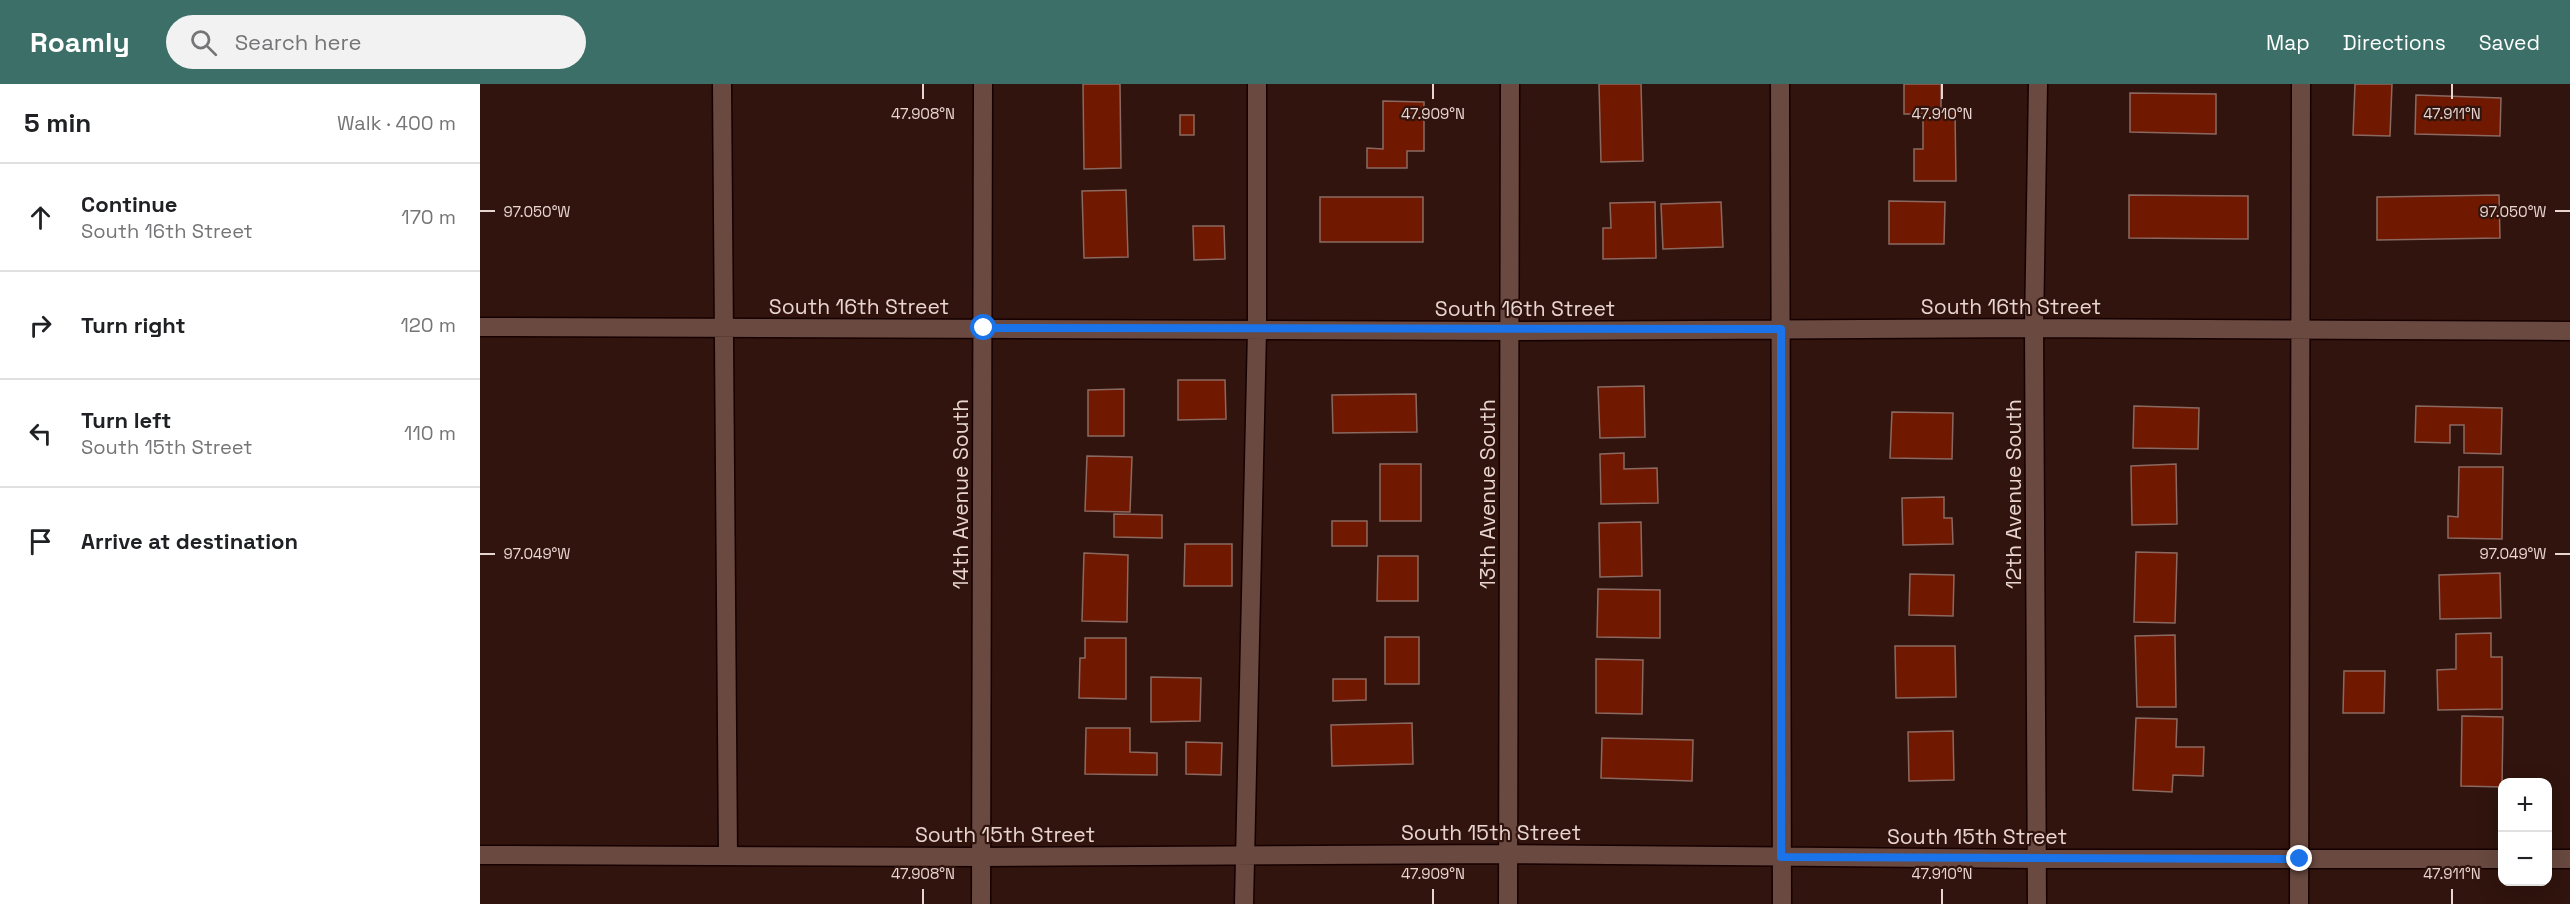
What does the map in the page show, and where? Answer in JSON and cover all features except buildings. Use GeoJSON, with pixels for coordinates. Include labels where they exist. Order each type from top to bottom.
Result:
{"type":"FeatureCollection","features":[{"type":"Feature","properties":{"kind":"street"},"geometry":{"type":"LineString","coordinates":[[722,84],[728,856]]}},
{"type":"Feature","properties":{"kind":"street","name":"14th Avenue South"},"geometry":{"type":"LineString","coordinates":[[981,904],[983,84]]}},
{"type":"Feature","properties":{"kind":"street"},"geometry":{"type":"LineString","coordinates":[[1244,904],[1243,855],[1257,330],[1257,84]]}},
{"type":"Feature","properties":{"kind":"street","name":"13th Avenue South"},"geometry":{"type":"LineString","coordinates":[[1508,904],[1510,84]]}},
{"type":"Feature","properties":{"kind":"street"},"geometry":{"type":"LineString","coordinates":[[1780,84],[1782,904]]}},
{"type":"Feature","properties":{"kind":"street","name":"12th Avenue South"},"geometry":{"type":"LineString","coordinates":[[2037,904],[2034,328],[2038,84]]}},
{"type":"Feature","properties":{"kind":"street"},"geometry":{"type":"LineString","coordinates":[[2299,904],[2301,84]]}},
{"type":"Feature","properties":{"kind":"street","name":"South 16th Street"},"geometry":{"type":"LineString","coordinates":[[480,327],[1510,331],[2034,328],[2570,330]]}},
{"type":"Feature","properties":{"kind":"street","name":"South 15th Street"},"geometry":{"type":"LineString","coordinates":[[480,855],[981,857],[1508,854],[2037,859],[2498,859]]}},
{"type":"Feature","properties":{"kind":"street"},"geometry":{"type":"LineString","coordinates":[[2552,859],[2570,859]]}},
{"type":"Feature","properties":{"kind":"route"},"geometry":{"type":"LineString","coordinates":[[984,328],[1510,331],[1781,329],[1781,857],[2300,859]]}}]}
